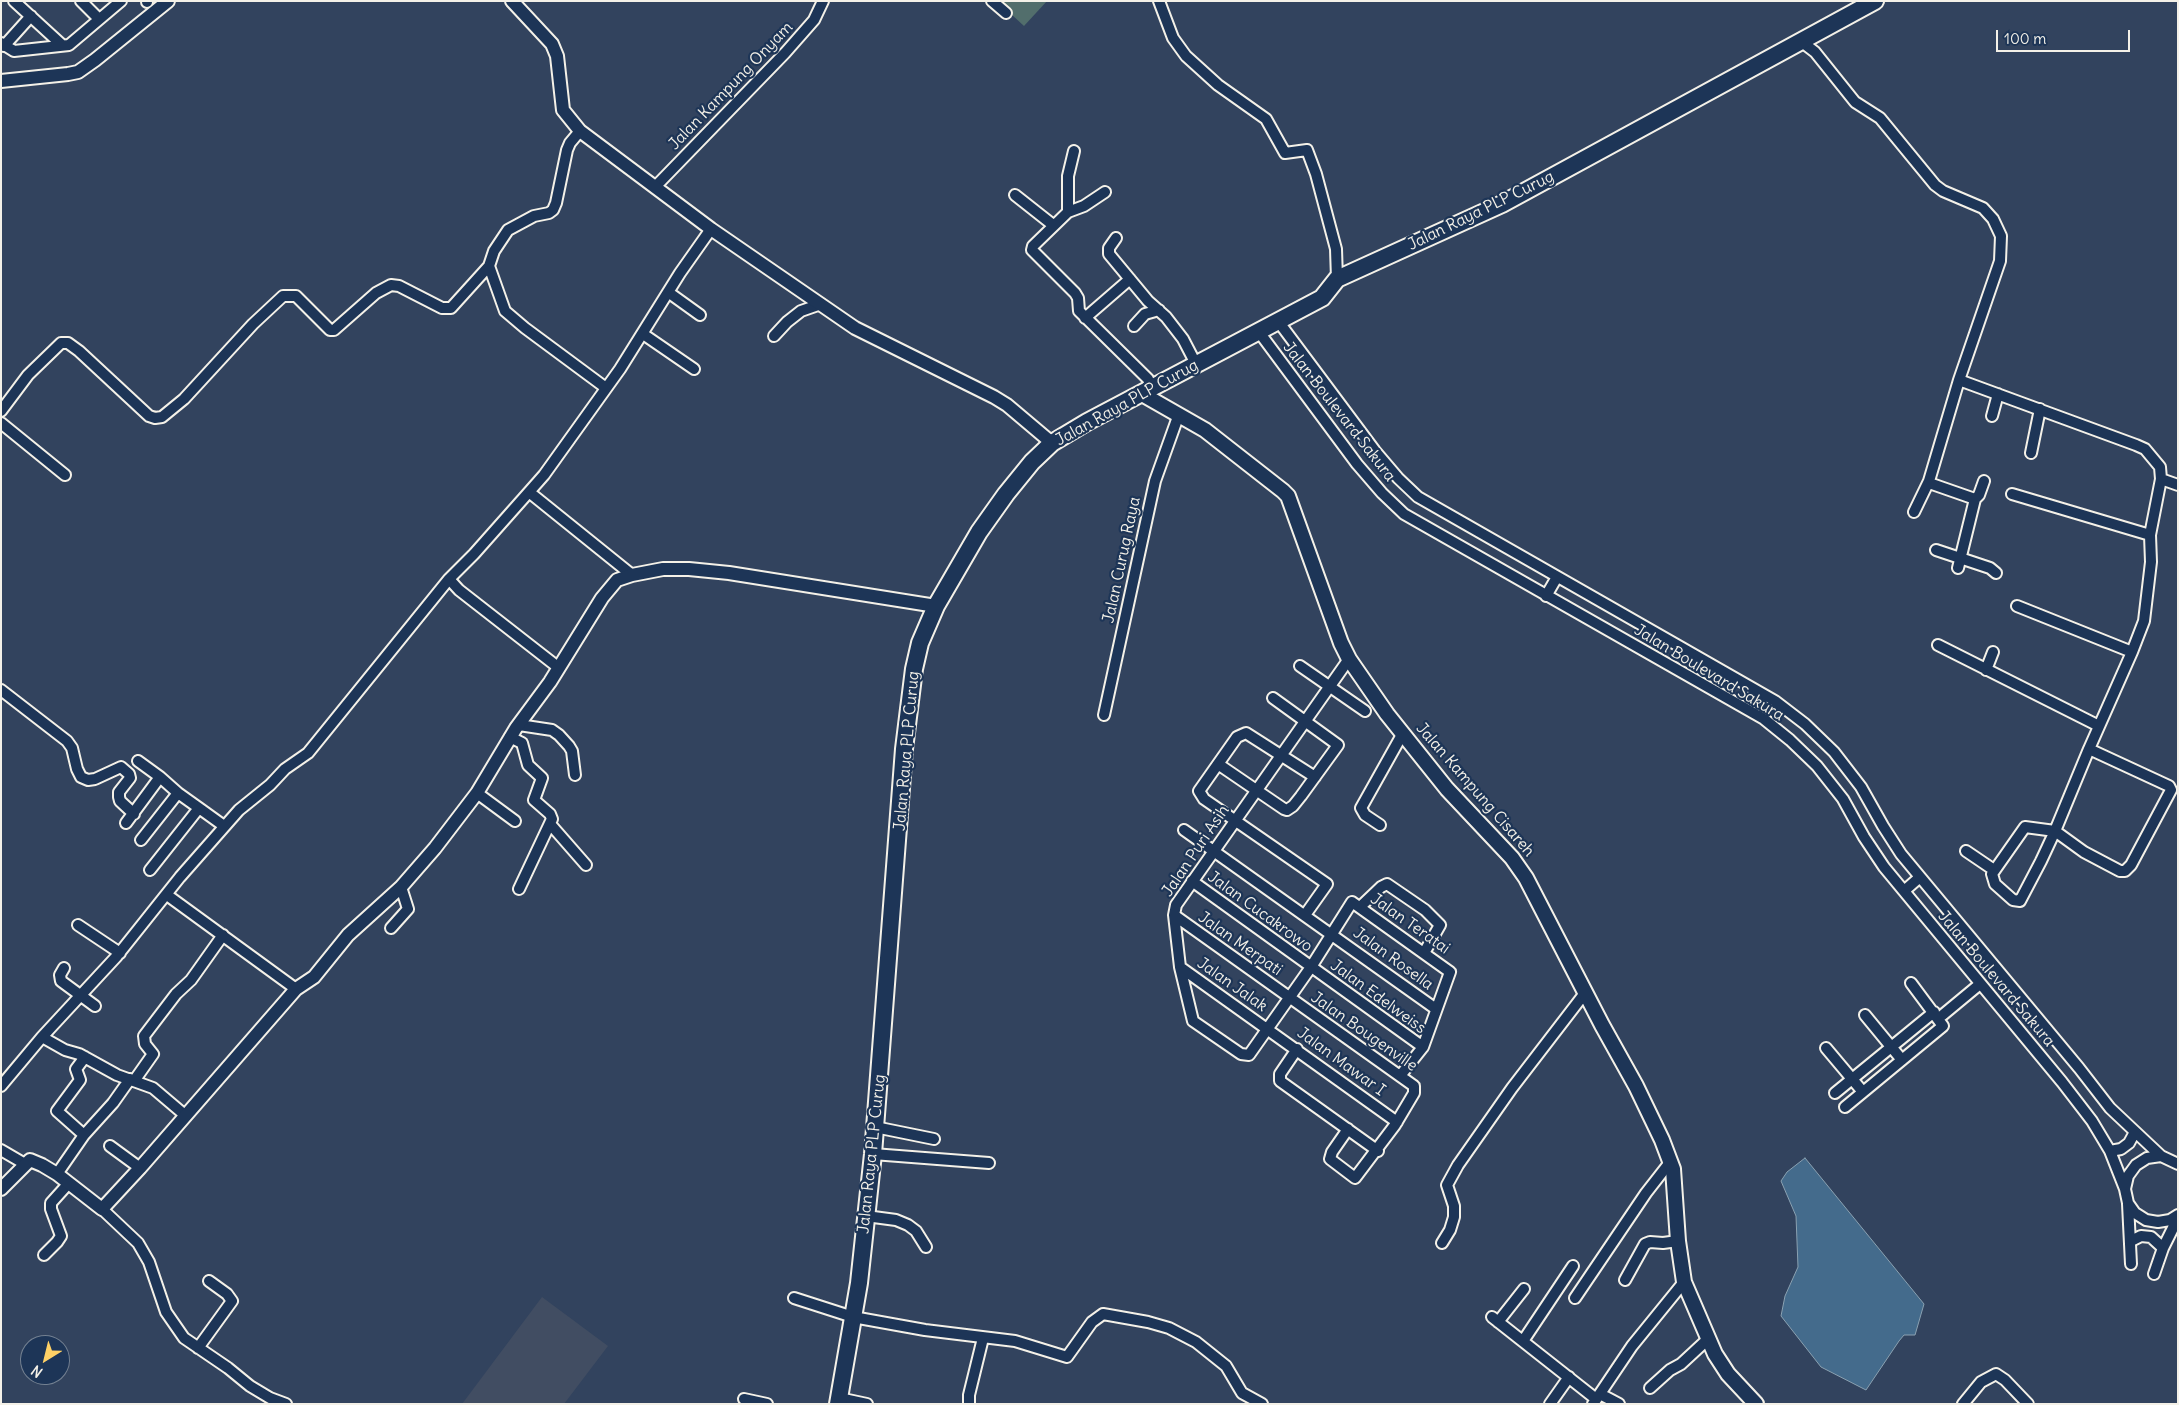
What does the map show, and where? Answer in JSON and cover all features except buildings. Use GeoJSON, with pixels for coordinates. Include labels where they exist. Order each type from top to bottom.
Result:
{"type":"FeatureCollection","features":[{"type":"Feature","properties":{"kind":"main road","name":"Jalan Raya PLP Curug"},"geometry":{"type":"LineString","coordinates":[[839,1401],[853,1317],[873,1154],[909,693],[920,643],[936,606],[979,532],[1006,494],[1032,462],[1052,443],[1087,422],[1322,298],[1337,278],[1502,204],[1875,1]]}},
{"type":"Feature","properties":{"kind":"main road","name":"Jalan Kampung Cisareh"},"geometry":{"type":"LineString","coordinates":[[1147,391],[1272,480],[1288,496],[1341,643],[1349,658],[1375,699],[1447,790],[1518,866],[1636,1086],[1671,1161],[1676,1190],[1678,1241],[1684,1282],[1708,1339],[1728,1374],[1756,1404]]}},
{"type":"Feature","properties":{"kind":"street"},"geometry":{"type":"LineString","coordinates":[[14,1],[62,45]]}},
{"type":"Feature","properties":{"kind":"street"},"geometry":{"type":"LineString","coordinates":[[81,1],[99,19]]}},
{"type":"Feature","properties":{"kind":"street"},"geometry":{"type":"LineString","coordinates":[[30,16],[3,45],[14,51],[71,44],[121,1]]}},
{"type":"Feature","properties":{"kind":"street"},"geometry":{"type":"LineString","coordinates":[[1,81],[78,72],[168,1]]}},
{"type":"Feature","properties":{"kind":"street"},"geometry":{"type":"LineString","coordinates":[[512,1],[552,44],[557,56],[563,110],[580,131],[712,229],[855,328],[1007,405],[1052,443]]}},
{"type":"Feature","properties":{"kind":"street","name":"Jalan Kampung Onyam"},"geometry":{"type":"LineString","coordinates":[[654,187],[814,20],[823,1]]}},
{"type":"Feature","properties":{"kind":"street"},"geometry":{"type":"LineString","coordinates":[[992,1],[1006,13]]}},
{"type":"Feature","properties":{"kind":"street"},"geometry":{"type":"LineString","coordinates":[[1159,1],[1174,38],[1186,56],[1218,85],[1266,119],[1285,153],[1307,150],[1316,174],[1336,249],[1337,278]]}},
{"type":"Feature","properties":{"kind":"street"},"geometry":{"type":"LineString","coordinates":[[1802,42],[1815,52],[1855,102],[1880,118],[1935,184],[1943,190],[1983,208],[1993,219],[2001,236],[2000,261],[1959,380],[1929,481],[1914,512]]}},
{"type":"Feature","properties":{"kind":"street"},"geometry":{"type":"LineString","coordinates":[[1,411],[42,360],[61,344],[68,343],[150,416],[155,418],[162,417],[184,399],[247,330],[283,296],[296,296],[325,328],[330,330],[334,330],[376,293],[392,285],[399,286],[442,308],[451,308],[490,266],[494,251],[508,230],[534,216],[549,213],[553,210],[567,150],[580,131]]}},
{"type":"Feature","properties":{"kind":"street"},"geometry":{"type":"LineString","coordinates":[[1068,212],[1068,176],[1074,151]]}},
{"type":"Feature","properties":{"kind":"street"},"geometry":{"type":"LineString","coordinates":[[1105,192],[1084,206],[1068,212],[1033,246],[1032,250],[1075,293],[1079,311],[1085,318],[1148,379],[1147,391]]}},
{"type":"Feature","properties":{"kind":"street"},"geometry":{"type":"LineString","coordinates":[[1015,195],[1054,225]]}},
{"type":"Feature","properties":{"kind":"street"},"geometry":{"type":"LineString","coordinates":[[1,1086],[42,1037],[120,953],[180,877],[224,826],[285,769],[308,753],[449,579],[529,492],[606,388],[643,334],[668,292],[712,229]]}},
{"type":"Feature","properties":{"kind":"street"},"geometry":{"type":"LineString","coordinates":[[1116,238],[1109,254],[1183,339],[1196,364]]}},
{"type":"Feature","properties":{"kind":"street"},"geometry":{"type":"LineString","coordinates":[[490,266],[505,311],[524,328],[606,388]]}},
{"type":"Feature","properties":{"kind":"street"},"geometry":{"type":"LineString","coordinates":[[1085,318],[1130,279]]}},
{"type":"Feature","properties":{"kind":"street"},"geometry":{"type":"LineString","coordinates":[[668,292],[700,315]]}},
{"type":"Feature","properties":{"kind":"street"},"geometry":{"type":"LineString","coordinates":[[774,336],[801,311],[820,304]]}},
{"type":"Feature","properties":{"kind":"street"},"geometry":{"type":"LineString","coordinates":[[1134,326],[1145,314],[1159,310]]}},
{"type":"Feature","properties":{"kind":"street","name":"Jalan Boulevard Sakura"},"geometry":{"type":"LineString","coordinates":[[1278,321],[1375,451],[1398,478],[1418,497],[1775,701],[1804,724],[1834,752],[1861,787],[1901,854],[2110,1108],[2161,1156]]}},
{"type":"Feature","properties":{"kind":"street","name":"Jalan Boulevard Sakura"},"geometry":{"type":"LineString","coordinates":[[1259,332],[1357,464],[1382,493],[1404,514],[1764,719],[1818,766],[1843,799],[1864,837],[1884,867],[2092,1121],[2110,1151],[2125,1190],[2128,1203],[2131,1264]]}},
{"type":"Feature","properties":{"kind":"street"},"geometry":{"type":"LineString","coordinates":[[643,334],[694,369]]}},
{"type":"Feature","properties":{"kind":"street"},"geometry":{"type":"LineString","coordinates":[[1959,380],[2145,449],[2160,467],[2161,479],[2150,535],[2151,562],[2144,621],[2132,652],[2089,749],[2055,831],[2020,901],[2013,900],[1995,884],[1992,874],[2025,827],[2055,831],[2084,852],[2120,871],[2125,871],[2131,865],[2174,789],[2089,749]]}},
{"type":"Feature","properties":{"kind":"street"},"geometry":{"type":"LineString","coordinates":[[1992,416],[1998,394]]}},
{"type":"Feature","properties":{"kind":"street"},"geometry":{"type":"LineString","coordinates":[[2030,453],[2040,409]]}},
{"type":"Feature","properties":{"kind":"street","name":"Jalan Curug Raya"},"geometry":{"type":"LineString","coordinates":[[1104,715],[1155,481],[1179,414]]}},
{"type":"Feature","properties":{"kind":"street"},"geometry":{"type":"LineString","coordinates":[[1,423],[64,475]]}},
{"type":"Feature","properties":{"kind":"street"},"geometry":{"type":"LineString","coordinates":[[2161,479],[2178,486]]}},
{"type":"Feature","properties":{"kind":"street"},"geometry":{"type":"LineString","coordinates":[[1929,481],[1932,484],[1975,499]]}},
{"type":"Feature","properties":{"kind":"street"},"geometry":{"type":"LineString","coordinates":[[1960,563],[1975,499],[1979,495],[1984,481]]}},
{"type":"Feature","properties":{"kind":"street"},"geometry":{"type":"LineString","coordinates":[[529,492],[632,574]]}},
{"type":"Feature","properties":{"kind":"street"},"geometry":{"type":"LineString","coordinates":[[2012,494],[2150,535]]}},
{"type":"Feature","properties":{"kind":"street"},"geometry":{"type":"LineString","coordinates":[[1936,550],[1960,563],[1990,568],[1996,573]]}},
{"type":"Feature","properties":{"kind":"street"},"geometry":{"type":"LineString","coordinates":[[102,1209],[296,989],[314,977],[348,936],[401,887],[435,848],[477,793],[510,737],[559,668],[610,587],[617,580],[632,574],[676,569],[729,573],[885,596],[936,606]]}},
{"type":"Feature","properties":{"kind":"street"},"geometry":{"type":"LineString","coordinates":[[1546,596],[1557,577]]}},
{"type":"Feature","properties":{"kind":"street"},"geometry":{"type":"LineString","coordinates":[[449,579],[459,590],[559,668]]}},
{"type":"Feature","properties":{"kind":"street"},"geometry":{"type":"LineString","coordinates":[[2017,606],[2132,652]]}},
{"type":"Feature","properties":{"kind":"street"},"geometry":{"type":"LineString","coordinates":[[1938,646],[2099,726]]}},
{"type":"Feature","properties":{"kind":"street"},"geometry":{"type":"LineString","coordinates":[[1986,670],[1993,652]]}},
{"type":"Feature","properties":{"kind":"street","name":"Jalan Puri Asih"},"geometry":{"type":"LineString","coordinates":[[1349,658],[1328,686],[1306,721],[1256,788],[1176,905],[1174,915],[1180,967],[1193,1021],[1246,1055],[1249,1055],[1332,934],[1356,905],[1384,884],[1425,910],[1440,925],[1424,953]]}},
{"type":"Feature","properties":{"kind":"street"},"geometry":{"type":"LineString","coordinates":[[1300,666],[1365,711]]}},
{"type":"Feature","properties":{"kind":"street"},"geometry":{"type":"LineString","coordinates":[[1,690],[67,741],[72,748],[81,777],[88,780],[95,779],[121,767],[129,774],[130,778],[118,796],[120,801],[134,814]]}},
{"type":"Feature","properties":{"kind":"street"},"geometry":{"type":"LineString","coordinates":[[1218,764],[1256,788],[1279,807],[1287,810],[1293,806],[1338,745],[1273,698]]}},
{"type":"Feature","properties":{"kind":"street"},"geometry":{"type":"LineString","coordinates":[[518,725],[552,730],[559,736],[572,751],[575,775]]}},
{"type":"Feature","properties":{"kind":"street"},"geometry":{"type":"LineString","coordinates":[[1305,915],[1327,884],[1200,796],[1199,791],[1241,734],[1246,733],[1315,777]]}},
{"type":"Feature","properties":{"kind":"street"},"geometry":{"type":"LineString","coordinates":[[1380,825],[1365,815],[1362,808],[1403,733]]}},
{"type":"Feature","properties":{"kind":"street"},"geometry":{"type":"LineString","coordinates":[[510,737],[522,743],[528,765],[542,778],[534,800],[552,816],[551,825],[519,889]]}},
{"type":"Feature","properties":{"kind":"street"},"geometry":{"type":"LineString","coordinates":[[138,761],[224,826]]}},
{"type":"Feature","properties":{"kind":"street"},"geometry":{"type":"LineString","coordinates":[[126,823],[160,776]]}},
{"type":"Feature","properties":{"kind":"street"},"geometry":{"type":"LineString","coordinates":[[141,840],[178,793]]}},
{"type":"Feature","properties":{"kind":"street"},"geometry":{"type":"LineString","coordinates":[[477,793],[515,821]]}},
{"type":"Feature","properties":{"kind":"street"},"geometry":{"type":"LineString","coordinates":[[150,870],[199,808]]}},
{"type":"Feature","properties":{"kind":"street"},"geometry":{"type":"LineString","coordinates":[[551,825],[586,865]]}},
{"type":"Feature","properties":{"kind":"street","name":"Jalan Rosella"},"geometry":{"type":"LineString","coordinates":[[1184,830],[1436,1009]]}},
{"type":"Feature","properties":{"kind":"street"},"geometry":{"type":"LineString","coordinates":[[1966,851],[1994,870]]}},
{"type":"Feature","properties":{"kind":"street"},"geometry":{"type":"LineString","coordinates":[[1904,891],[1920,877]]}},
{"type":"Feature","properties":{"kind":"street","name":"Jalan Cucakrowo"},"geometry":{"type":"LineString","coordinates":[[1192,881],[1311,967]]}},
{"type":"Feature","properties":{"kind":"street"},"geometry":{"type":"LineString","coordinates":[[391,928],[408,909],[401,887]]}},
{"type":"Feature","properties":{"kind":"street"},"geometry":{"type":"LineString","coordinates":[[167,895],[296,989]]}},
{"type":"Feature","properties":{"kind":"street","name":"Jalan Teratai"},"geometry":{"type":"LineString","coordinates":[[1356,905],[1450,972],[1436,1009]]}},
{"type":"Feature","properties":{"kind":"street","name":"Jalan Merpati"},"geometry":{"type":"LineString","coordinates":[[1174,915],[1288,997]]}},
{"type":"Feature","properties":{"kind":"street"},"geometry":{"type":"LineString","coordinates":[[78,925],[120,953]]}},
{"type":"Feature","properties":{"kind":"street"},"geometry":{"type":"LineString","coordinates":[[57,1174],[84,1136],[152,1054],[144,1036],[176,994],[191,980],[223,935]]}},
{"type":"Feature","properties":{"kind":"street","name":"Jalan Jalak"},"geometry":{"type":"LineString","coordinates":[[1180,967],[1267,1028]]}},
{"type":"Feature","properties":{"kind":"street","name":"Jalan Edelweiss"},"geometry":{"type":"LineString","coordinates":[[1311,967],[1423,1047],[1400,1076]]}},
{"type":"Feature","properties":{"kind":"street"},"geometry":{"type":"LineString","coordinates":[[64,968],[60,978],[80,996],[95,1006]]}},
{"type":"Feature","properties":{"kind":"street"},"geometry":{"type":"LineString","coordinates":[[1845,1107],[1942,1028],[1943,1023],[1911,983]]}},
{"type":"Feature","properties":{"kind":"street"},"geometry":{"type":"LineString","coordinates":[[1835,1094],[1891,1048],[1980,984]]}},
{"type":"Feature","properties":{"kind":"street"},"geometry":{"type":"LineString","coordinates":[[1442,1243],[1450,1230],[1454,1217],[1454,1206],[1446,1185],[1518,1080],[1585,993]]}},
{"type":"Feature","properties":{"kind":"street","name":"Jalan Bougenville"},"geometry":{"type":"LineString","coordinates":[[1288,997],[1400,1076],[1415,1089],[1397,1122]]}},
{"type":"Feature","properties":{"kind":"street"},"geometry":{"type":"LineString","coordinates":[[1423,1047],[1436,1009]]}},
{"type":"Feature","properties":{"kind":"street"},"geometry":{"type":"LineString","coordinates":[[1865,1015],[1902,1060]]}},
{"type":"Feature","properties":{"kind":"street","name":"Jalan Mawar I"},"geometry":{"type":"LineString","coordinates":[[1267,1028],[1397,1122]]}},
{"type":"Feature","properties":{"kind":"street"},"geometry":{"type":"LineString","coordinates":[[42,1037],[64,1050],[85,1057],[117,1075],[153,1088],[186,1116]]}},
{"type":"Feature","properties":{"kind":"street"},"geometry":{"type":"LineString","coordinates":[[1826,1048],[1863,1092]]}},
{"type":"Feature","properties":{"kind":"street"},"geometry":{"type":"LineString","coordinates":[[1297,1049],[1280,1074],[1280,1081],[1378,1150]]}},
{"type":"Feature","properties":{"kind":"street"},"geometry":{"type":"LineString","coordinates":[[84,1136],[57,1111],[80,1080],[76,1069],[85,1057]]}},
{"type":"Feature","properties":{"kind":"street"},"geometry":{"type":"LineString","coordinates":[[1348,1129],[1332,1152],[1330,1159],[1352,1177],[1357,1178],[1397,1122]]}},
{"type":"Feature","properties":{"kind":"street"},"geometry":{"type":"LineString","coordinates":[[875,1127],[934,1140]]}},
{"type":"Feature","properties":{"kind":"street"},"geometry":{"type":"LineString","coordinates":[[2110,1151],[2121,1149],[2129,1143],[2135,1132]]}},
{"type":"Feature","properties":{"kind":"street"},"geometry":{"type":"LineString","coordinates":[[110,1146],[140,1168]]}},
{"type":"Feature","properties":{"kind":"street"},"geometry":{"type":"LineString","coordinates":[[1,1150],[25,1164]]}},
{"type":"Feature","properties":{"kind":"street"},"geometry":{"type":"LineString","coordinates":[[873,1154],[988,1164]]}},
{"type":"Feature","properties":{"kind":"street"},"geometry":{"type":"LineString","coordinates":[[2125,1190],[2128,1176],[2136,1165],[2147,1158],[2161,1156],[2176,1161]]}},
{"type":"Feature","properties":{"kind":"street"},"geometry":{"type":"LineString","coordinates":[[1,1189],[30,1160],[42,1164],[69,1183],[102,1209],[138,1243],[149,1262],[172,1324],[184,1338],[228,1368],[250,1386],[270,1398],[286,1404]]}},
{"type":"Feature","properties":{"kind":"street"},"geometry":{"type":"LineString","coordinates":[[1575,1298],[1641,1200],[1671,1161]]}},
{"type":"Feature","properties":{"kind":"street"},"geometry":{"type":"LineString","coordinates":[[44,1254],[61,1236],[51,1209],[51,1203],[69,1183]]}},
{"type":"Feature","properties":{"kind":"street"},"geometry":{"type":"LineString","coordinates":[[2128,1203],[2135,1213],[2146,1220],[2158,1222],[2178,1217]]}},
{"type":"Feature","properties":{"kind":"street"},"geometry":{"type":"LineString","coordinates":[[866,1216],[896,1220],[908,1225],[916,1231],[926,1247]]}},
{"type":"Feature","properties":{"kind":"street"},"geometry":{"type":"LineString","coordinates":[[2154,1274],[2163,1248],[2178,1217]]}},
{"type":"Feature","properties":{"kind":"street"},"geometry":{"type":"LineString","coordinates":[[2131,1242],[2141,1236],[2151,1236],[2163,1248]]}},
{"type":"Feature","properties":{"kind":"street"},"geometry":{"type":"LineString","coordinates":[[1625,1280],[1645,1244],[1650,1242],[1678,1241]]}},
{"type":"Feature","properties":{"kind":"street"},"geometry":{"type":"LineString","coordinates":[[1523,1341],[1573,1266]]}},
{"type":"Feature","properties":{"kind":"street"},"geometry":{"type":"LineString","coordinates":[[198,1348],[232,1301],[227,1294],[209,1281]]}},
{"type":"Feature","properties":{"kind":"street"},"geometry":{"type":"LineString","coordinates":[[1596,1399],[1632,1346],[1684,1282]]}},
{"type":"Feature","properties":{"kind":"street"},"geometry":{"type":"LineString","coordinates":[[1524,1289],[1495,1319],[1596,1399],[1619,1404]]}},
{"type":"Feature","properties":{"kind":"street"},"geometry":{"type":"LineString","coordinates":[[794,1298],[853,1317],[925,1330],[1015,1342],[1068,1357],[1092,1322],[1103,1314],[1148,1322],[1169,1328],[1196,1342],[1226,1366],[1242,1393],[1262,1404]]}},
{"type":"Feature","properties":{"kind":"street"},"geometry":{"type":"LineString","coordinates":[[969,1404],[969,1395],[984,1338]]}},
{"type":"Feature","properties":{"kind":"street"},"geometry":{"type":"LineString","coordinates":[[1650,1388],[1670,1370],[1681,1364],[1708,1339]]}},
{"type":"Feature","properties":{"kind":"street"},"geometry":{"type":"LineString","coordinates":[[1963,1404],[1981,1382],[1996,1374],[2005,1380],[2028,1404]]}},
{"type":"Feature","properties":{"kind":"street"},"geometry":{"type":"LineString","coordinates":[[1550,1404],[1569,1377]]}},
{"type":"Feature","properties":{"kind":"street"},"geometry":{"type":"LineString","coordinates":[[744,1399],[767,1404]]}},
{"type":"Feature","properties":{"kind":"street"},"geometry":{"type":"LineString","coordinates":[[839,1401],[867,1404]]}},
{"type":"Feature","properties":{"kind":"shaded area"},"geometry":{"type":"Polygon","coordinates":[[[1805,1158],[1924,1304],[1915,1335],[1904,1335],[1866,1390],[1821,1367],[1781,1316],[1785,1296],[1798,1267],[1796,1216],[1781,1181],[1787,1172],[1805,1158]]]}},
{"type":"Feature","properties":{"kind":"shaded area"},"geometry":{"type":"Polygon","coordinates":[[[542,1297],[608,1346],[564,1404],[462,1404],[542,1297]]]}},
{"type":"Feature","properties":{"kind":"green space"},"geometry":{"type":"Polygon","coordinates":[[[997,1],[1047,1],[1024,26],[997,1]]]}}]}
